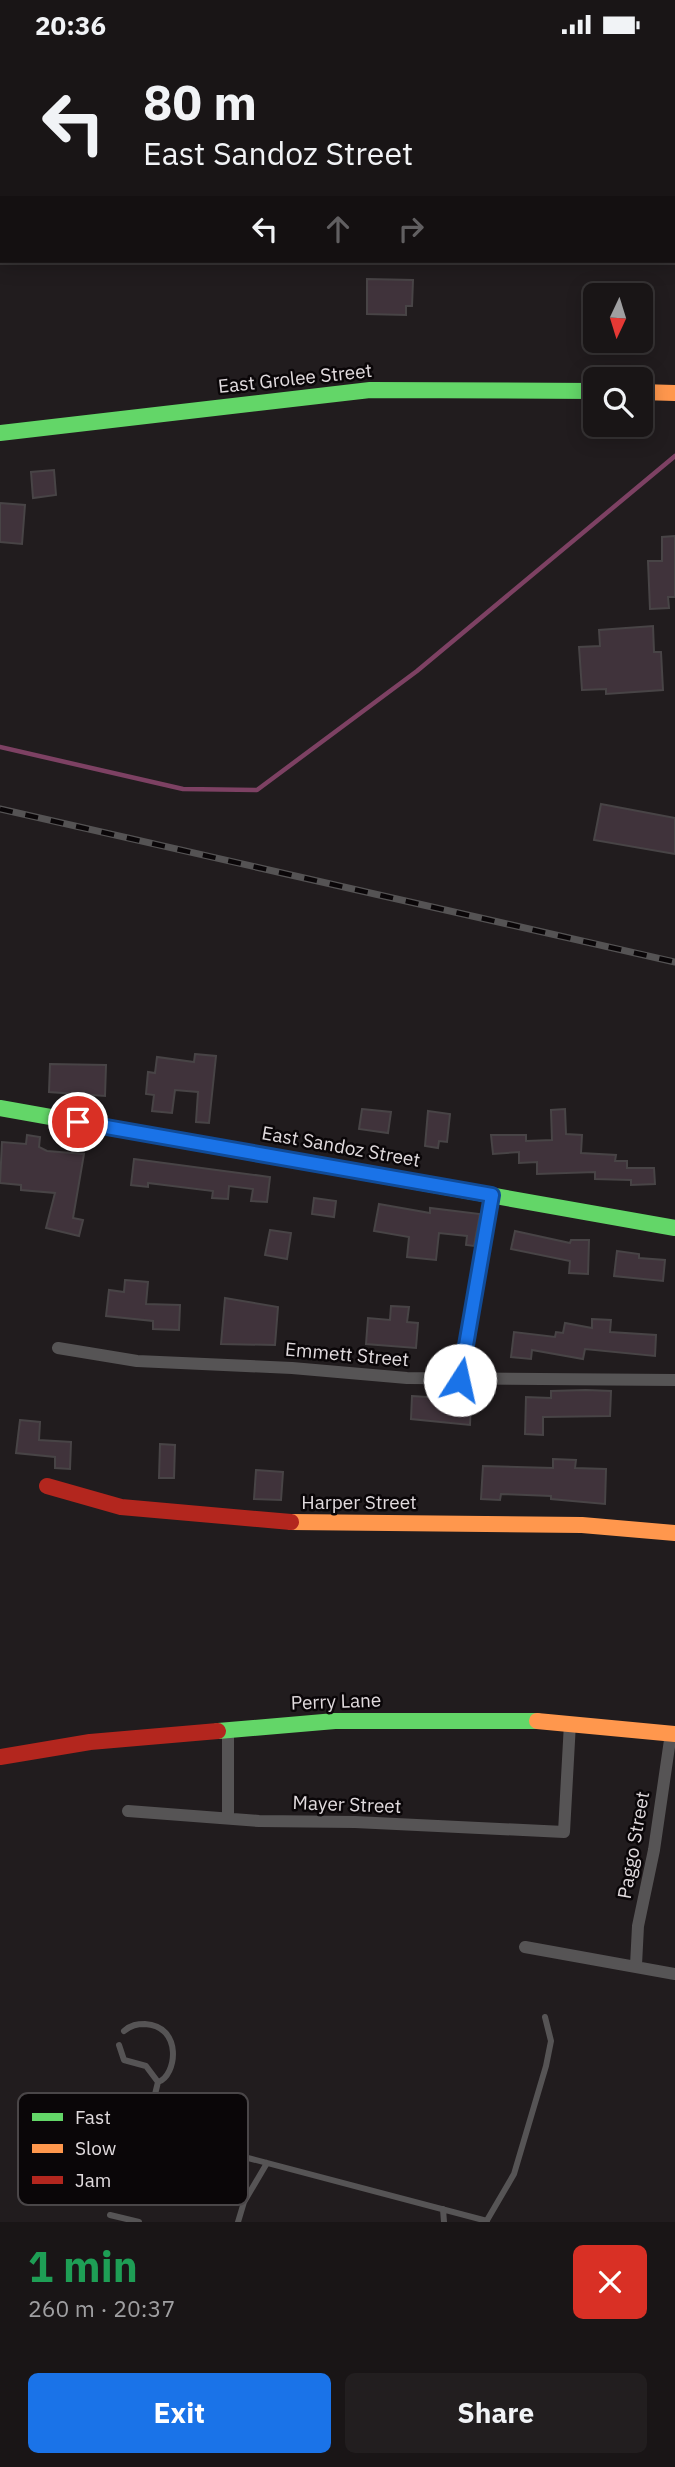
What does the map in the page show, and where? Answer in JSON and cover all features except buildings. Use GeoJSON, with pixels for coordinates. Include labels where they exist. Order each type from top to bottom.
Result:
{"type":"FeatureCollection","features":[{"type":"Feature","properties":{"kind":"street","name":"East Grolee Street"},"geometry":{"type":"LineString","coordinates":[[0,433],[370,390],[583,391]]}},
{"type":"Feature","properties":{"kind":"street"},"geometry":{"type":"LineString","coordinates":[[653,392],[675,393]]}},
{"type":"Feature","properties":{"kind":"street","name":"East Sandoz Street"},"geometry":{"type":"LineString","coordinates":[[0,1108],[675,1228]]}},
{"type":"Feature","properties":{"kind":"street"},"geometry":{"type":"LineString","coordinates":[[460,1380],[492,1195]]}},
{"type":"Feature","properties":{"kind":"street","name":"Emmett Street"},"geometry":{"type":"LineString","coordinates":[[58,1348],[137,1361],[292,1367],[460,1380],[675,1380]]}},
{"type":"Feature","properties":{"kind":"street","name":"Harper Street"},"geometry":{"type":"LineString","coordinates":[[47,1486],[121,1507],[211,1517],[294,1522],[582,1525],[675,1533]]}},
{"type":"Feature","properties":{"kind":"street","name":"Perry Lane"},"geometry":{"type":"LineString","coordinates":[[0,1757],[90,1741],[348,1721],[570,1723],[673,1733]]}},
{"type":"Feature","properties":{"kind":"street","name":"Mayer Street"},"geometry":{"type":"LineString","coordinates":[[128,1811],[228,1818],[564,1832],[570,1723]]}},
{"type":"Feature","properties":{"kind":"street"},"geometry":{"type":"LineString","coordinates":[[228,1818],[229,1730]]}},
{"type":"Feature","properties":{"kind":"street","name":"Paggo Street"},"geometry":{"type":"LineString","coordinates":[[636,1965],[638,1926],[654,1850],[673,1733]]}},
{"type":"Feature","properties":{"kind":"street"},"geometry":{"type":"LineString","coordinates":[[525,1947],[675,1974]]}},
{"type":"Feature","properties":{"kind":"lane"},"geometry":{"type":"LineString","coordinates":[[248,2158],[487,2222],[514,2175],[547,2066],[551,2041],[545,2017]]}},
{"type":"Feature","properties":{"kind":"lane"},"geometry":{"type":"LineString","coordinates":[[124,2031],[134,2025],[151,2025],[161,2027],[170,2036],[173,2046],[168,2073],[158,2082],[155,2093]]}},
{"type":"Feature","properties":{"kind":"lane"},"geometry":{"type":"LineString","coordinates":[[119,2045],[124,2060],[146,2066],[158,2082]]}},
{"type":"Feature","properties":{"kind":"lane"},"geometry":{"type":"LineString","coordinates":[[248,2195],[267,2163]]}},
{"type":"Feature","properties":{"kind":"lane"},"geometry":{"type":"LineString","coordinates":[[238,2222],[243,2205]]}},
{"type":"Feature","properties":{"kind":"lane"},"geometry":{"type":"LineString","coordinates":[[443,2210],[444,2222]]}},
{"type":"Feature","properties":{"kind":"lane"},"geometry":{"type":"LineString","coordinates":[[110,2215],[139,2222]]}},
{"type":"Feature","properties":{"kind":"waterway"},"geometry":{"type":"LineString","coordinates":[[0,747],[183,789],[257,790],[417,671],[675,456]]}},
{"type":"Feature","properties":{"kind":"railway"},"geometry":{"type":"LineString","coordinates":[[0,809],[675,962]]}},
{"type":"Feature","properties":{"kind":"traffic: fast"},"geometry":{"type":"LineString","coordinates":[[0,433],[370,390],[583,391]]}},
{"type":"Feature","properties":{"kind":"traffic: fast"},"geometry":{"type":"LineString","coordinates":[[0,1108],[675,1228]]}},
{"type":"Feature","properties":{"kind":"traffic: fast"},"geometry":{"type":"LineString","coordinates":[[218,1731],[335,1721],[537,1721]]}},
{"type":"Feature","properties":{"kind":"traffic: slow"},"geometry":{"type":"LineString","coordinates":[[653,392],[675,393]]}},
{"type":"Feature","properties":{"kind":"traffic: slow"},"geometry":{"type":"LineString","coordinates":[[291,1522],[582,1525],[675,1533]]}},
{"type":"Feature","properties":{"kind":"traffic: slow"},"geometry":{"type":"LineString","coordinates":[[537,1721],[675,1734]]}},
{"type":"Feature","properties":{"kind":"traffic: jam"},"geometry":{"type":"LineString","coordinates":[[47,1486],[121,1507],[291,1522]]}},
{"type":"Feature","properties":{"kind":"traffic: jam"},"geometry":{"type":"LineString","coordinates":[[0,1757],[90,1742],[218,1731]]}},
{"type":"Feature","properties":{"kind":"route"},"geometry":{"type":"LineString","coordinates":[[78,1122],[492,1195],[460,1380]]}}]}
